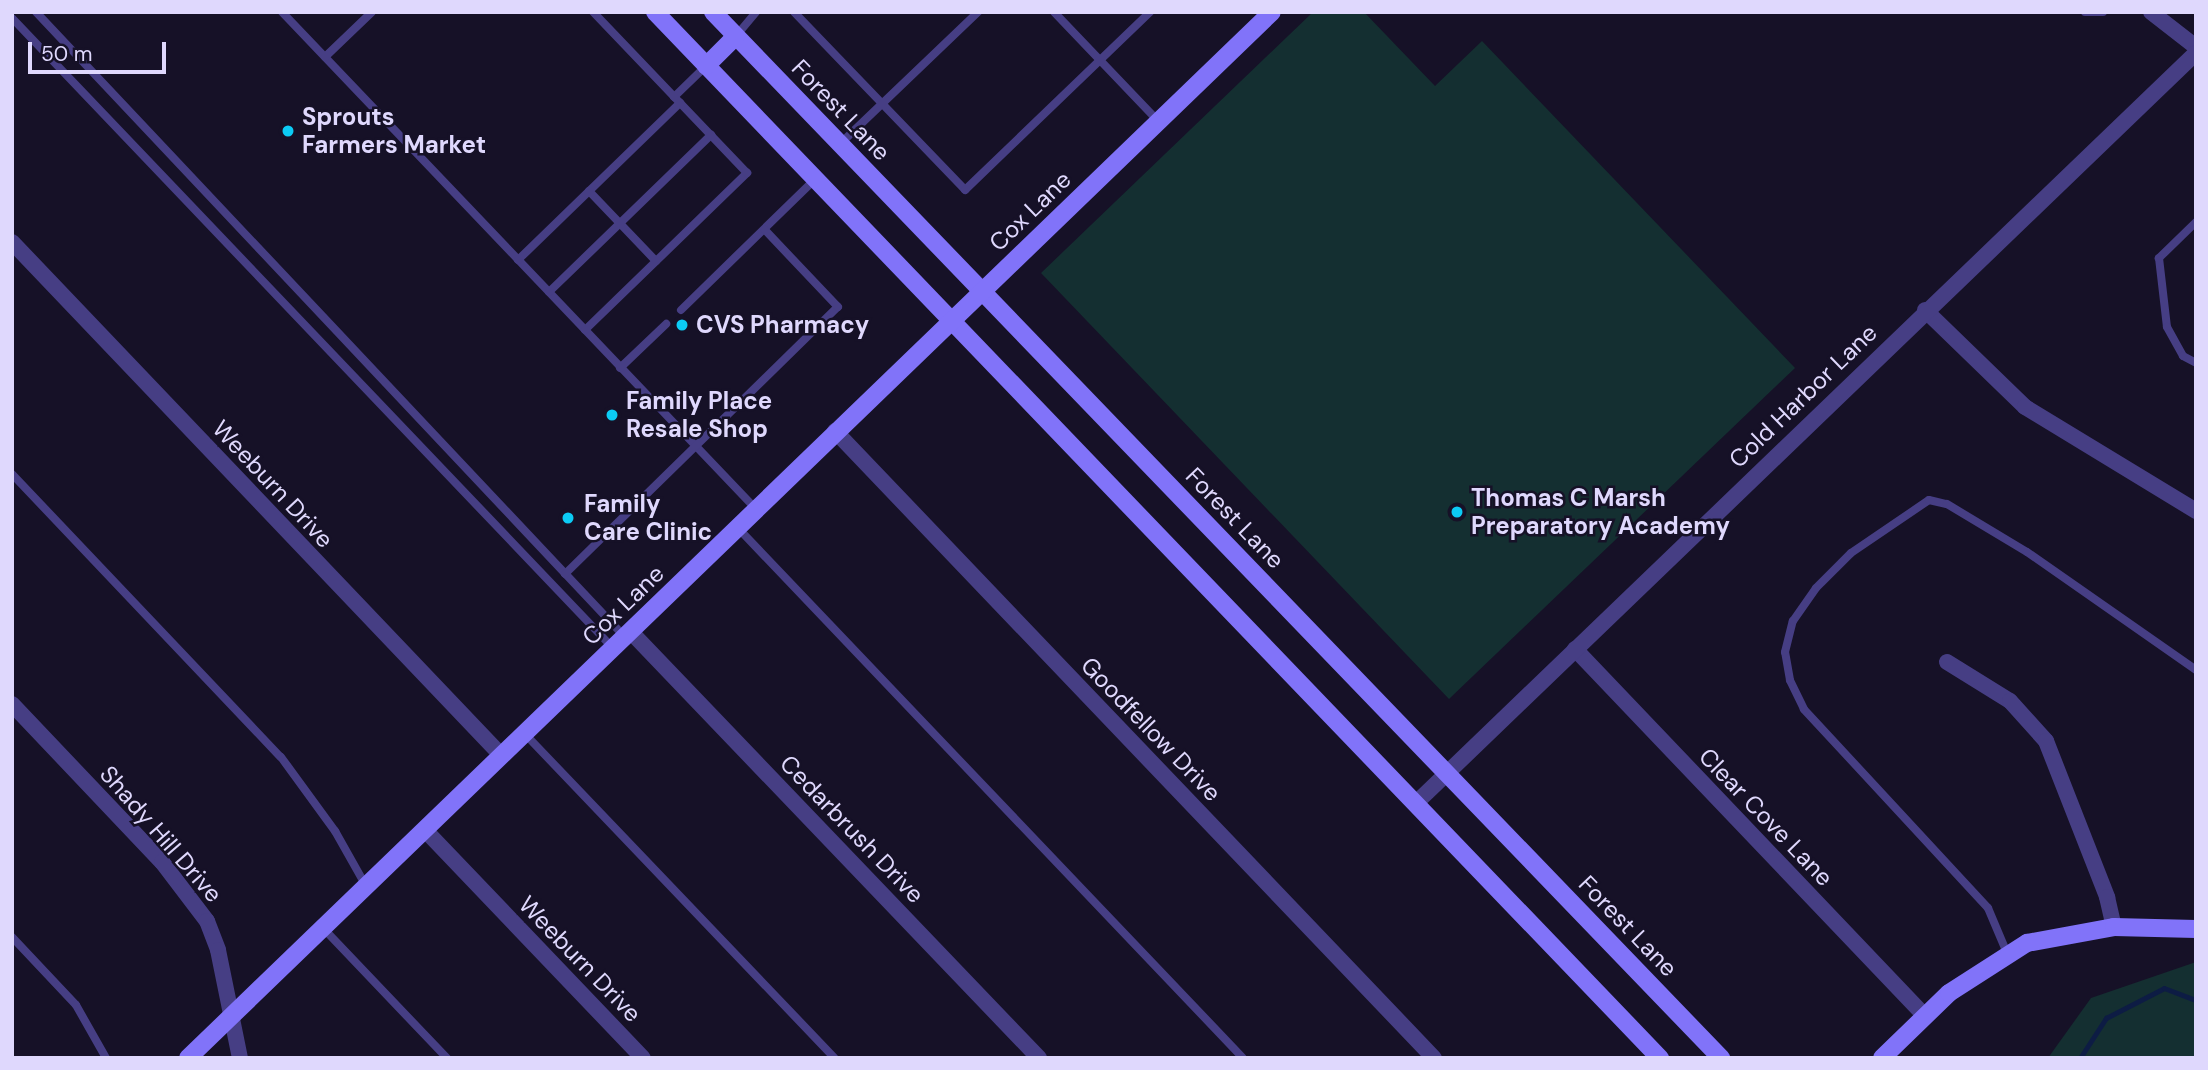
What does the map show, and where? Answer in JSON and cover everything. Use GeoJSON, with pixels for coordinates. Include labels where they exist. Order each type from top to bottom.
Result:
{"type":"FeatureCollection","features":[{"type":"Feature","properties":{"kind":"main road"},"geometry":{"type":"LineString","coordinates":[[654,12],[1660,1058]]}},
{"type":"Feature","properties":{"kind":"main road","name":"Forest Lane"},"geometry":{"type":"LineString","coordinates":[[713,12],[1721,1058]]}},
{"type":"Feature","properties":{"kind":"main road","name":"Cox Lane"},"geometry":{"type":"LineString","coordinates":[[187,1058],[1272,12]]}},
{"type":"Feature","properties":{"kind":"main road"},"geometry":{"type":"LineString","coordinates":[[706,66],[737,36]]}},
{"type":"Feature","properties":{"kind":"main road"},"geometry":{"type":"LineString","coordinates":[[1882,1058],[1925,1016],[2007,953],[2045,937],[2113,927],[2196,929]]}},
{"type":"Feature","properties":{"kind":"street"},"geometry":{"type":"LineString","coordinates":[[2151,12],[2196,47]]}},
{"type":"Feature","properties":{"kind":"street","name":"Cold Harbor Lane"},"geometry":{"type":"LineString","coordinates":[[1416,803],[1925,310],[2196,53]]}},
{"type":"Feature","properties":{"kind":"street","name":"Weeburn Drive"},"geometry":{"type":"LineString","coordinates":[[12,242],[502,756]]}},
{"type":"Feature","properties":{"kind":"street"},"geometry":{"type":"LineString","coordinates":[[1925,310],[2025,407],[2196,511]]}},
{"type":"Feature","properties":{"kind":"street","name":"Goodfellow Drive"},"geometry":{"type":"LineString","coordinates":[[835,431],[1434,1058]]}},
{"type":"Feature","properties":{"kind":"street","name":"Cedarbrush Drive"},"geometry":{"type":"LineString","coordinates":[[624,639],[1040,1058]]}},
{"type":"Feature","properties":{"kind":"street","name":"Clear Cove Lane"},"geometry":{"type":"LineString","coordinates":[[1575,649],[1925,1016]]}},
{"type":"Feature","properties":{"kind":"street"},"geometry":{"type":"LineString","coordinates":[[1947,662],[2010,701],[2046,741],[2107,897],[2113,927]]}},
{"type":"Feature","properties":{"kind":"street","name":"Shady Hill Drive"},"geometry":{"type":"LineString","coordinates":[[12,704],[188,894],[207,921],[218,950],[240,1058]]}},
{"type":"Feature","properties":{"kind":"street","name":"Weeburn Drive"},"geometry":{"type":"LineString","coordinates":[[425,830],[643,1058]]}},
{"type":"Feature","properties":{"kind":"lane"},"geometry":{"type":"LineString","coordinates":[[36,12],[624,639]]}},
{"type":"Feature","properties":{"kind":"lane"},"geometry":{"type":"LineString","coordinates":[[282,12],[755,509]]}},
{"type":"Feature","properties":{"kind":"lane"},"geometry":{"type":"LineString","coordinates":[[325,57],[372,12]]}},
{"type":"Feature","properties":{"kind":"lane"},"geometry":{"type":"LineString","coordinates":[[584,330],[747,173],[593,12]]}},
{"type":"Feature","properties":{"kind":"lane"},"geometry":{"type":"LineString","coordinates":[[737,36],[756,12]]}},
{"type":"Feature","properties":{"kind":"lane"},"geometry":{"type":"LineString","coordinates":[[793,12],[965,190],[1150,12]]}},
{"type":"Feature","properties":{"kind":"lane"},"geometry":{"type":"LineString","coordinates":[[840,144],[978,12]]}},
{"type":"Feature","properties":{"kind":"lane"},"geometry":{"type":"LineString","coordinates":[[1054,12],[1158,121]]}},
{"type":"Feature","properties":{"kind":"lane"},"geometry":{"type":"LineString","coordinates":[[2085,12],[2103,12]]}},
{"type":"Feature","properties":{"kind":"lane"},"geometry":{"type":"LineString","coordinates":[[12,18],[624,639]]}},
{"type":"Feature","properties":{"kind":"lane"},"geometry":{"type":"LineString","coordinates":[[518,260],[589,191],[706,66]]}},
{"type":"Feature","properties":{"kind":"lane"},"geometry":{"type":"LineString","coordinates":[[549,292],[711,135]]}},
{"type":"Feature","properties":{"kind":"lane"},"geometry":{"type":"LineString","coordinates":[[681,310],[814,180]]}},
{"type":"Feature","properties":{"kind":"lane"},"geometry":{"type":"LineString","coordinates":[[589,191],[656,261]]}},
{"type":"Feature","properties":{"kind":"lane"},"geometry":{"type":"LineString","coordinates":[[2196,222],[2159,258],[2167,327],[2183,355],[2196,363]]}},
{"type":"Feature","properties":{"kind":"lane"},"geometry":{"type":"LineString","coordinates":[[565,574],[838,307],[765,230]]}},
{"type":"Feature","properties":{"kind":"lane"},"geometry":{"type":"LineString","coordinates":[[620,368],[666,324]]}},
{"type":"Feature","properties":{"kind":"lane"},"geometry":{"type":"LineString","coordinates":[[12,474],[282,757],[335,831],[366,886]]}},
{"type":"Feature","properties":{"kind":"lane"},"geometry":{"type":"LineString","coordinates":[[2007,953],[1987,908],[1804,709],[1790,680],[1784,652],[1793,621],[1816,587],[1851,553],[1929,500],[1947,503],[2027,552],[2196,670]]}},
{"type":"Feature","properties":{"kind":"lane"},"geometry":{"type":"LineString","coordinates":[[737,527],[1243,1058]]}},
{"type":"Feature","properties":{"kind":"lane"},"geometry":{"type":"LineString","coordinates":[[525,734],[835,1058]]}},
{"type":"Feature","properties":{"kind":"lane"},"geometry":{"type":"LineString","coordinates":[[323,928],[447,1058]]}},
{"type":"Feature","properties":{"kind":"lane"},"geometry":{"type":"LineString","coordinates":[[12,937],[76,1005],[106,1058]]}},
{"type":"Feature","properties":{"kind":"green space","name":"Thomas C Marsh Preparatory Academy"},"geometry":{"type":"Polygon","coordinates":[[[1313,12],[1364,12],[1435,86],[1482,41],[1795,368],[1449,699],[1041,273],[1313,12]]]}},
{"type":"Feature","properties":{"kind":"green space"},"geometry":{"type":"Polygon","coordinates":[[[2196,962],[2196,1058],[2048,1058],[2091,998],[2196,962]]]}},
{"type":"Feature","properties":{"kind":"waterway"},"geometry":{"type":"LineString","coordinates":[[2080,1058],[2106,1018],[2164,988],[2196,1000]]}},
{"type":"Feature","properties":{"kind":"place","name":"Sprouts Farmers Market"},"geometry":{"type":"Point","coordinates":[288,131]}},
{"type":"Feature","properties":{"kind":"place","name":"CVS Pharmacy"},"geometry":{"type":"Point","coordinates":[682,325]}},
{"type":"Feature","properties":{"kind":"place","name":"Family Place Resale Shop"},"geometry":{"type":"Point","coordinates":[612,415]}},
{"type":"Feature","properties":{"kind":"place","name":"Thomas C Marsh Preparatory Academy"},"geometry":{"type":"Point","coordinates":[1457,512]}},
{"type":"Feature","properties":{"kind":"place","name":"Family Care Clinic"},"geometry":{"type":"Point","coordinates":[568,518]}}]}
